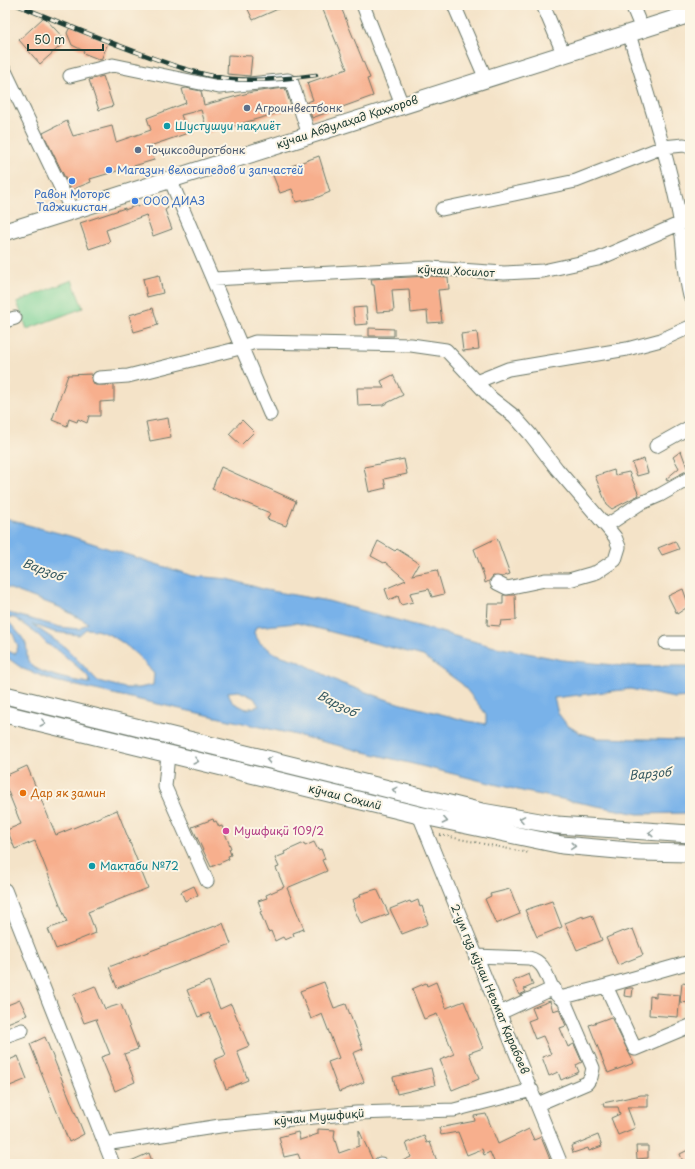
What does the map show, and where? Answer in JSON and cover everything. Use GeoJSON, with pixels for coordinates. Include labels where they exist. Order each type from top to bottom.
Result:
{"type":"FeatureCollection","features":[{"type":"Feature","properties":{"kind":"main road","name":"кӯчаи Абдулаҳад Қаҳҳоров"},"geometry":{"type":"LineString","coordinates":[[5,232],[690,14]]}},
{"type":"Feature","properties":{"kind":"main road","name":"кӯчаи Соҳилӣ"},"geometry":{"type":"LineString","coordinates":[[5,695],[482,812],[558,825],[690,834]]}},
{"type":"Feature","properties":{"kind":"main road","name":"кӯчаи Соҳилӣ"},"geometry":{"type":"LineString","coordinates":[[5,714],[419,815],[562,845],[640,852],[690,853]]}},
{"type":"Feature","properties":{"kind":"street"},"geometry":{"type":"LineString","coordinates":[[363,5],[402,105]]}},
{"type":"Feature","properties":{"kind":"street"},"geometry":{"type":"LineString","coordinates":[[454,5],[486,79]]}},
{"type":"Feature","properties":{"kind":"street"},"geometry":{"type":"LineString","coordinates":[[543,5],[564,55]]}},
{"type":"Feature","properties":{"kind":"street"},"geometry":{"type":"LineString","coordinates":[[632,5],[636,32],[679,216],[685,223],[690,296]]}},
{"type":"Feature","properties":{"kind":"street"},"geometry":{"type":"LineString","coordinates":[[70,76],[113,65],[219,87],[288,80],[292,83],[308,135]]}},
{"type":"Feature","properties":{"kind":"street"},"geometry":{"type":"LineString","coordinates":[[5,71],[72,211]]}},
{"type":"Feature","properties":{"kind":"street"},"geometry":{"type":"LineString","coordinates":[[442,210],[576,181],[663,147],[684,145],[690,147]]}},
{"type":"Feature","properties":{"kind":"street"},"geometry":{"type":"LineString","coordinates":[[170,179],[270,414]]}},
{"type":"Feature","properties":{"kind":"street","name":"кӯчаи Хосилот"},"geometry":{"type":"LineString","coordinates":[[213,279],[430,268],[504,273],[543,271],[598,259],[685,223]]}},
{"type":"Feature","properties":{"kind":"street"},"geometry":{"type":"LineString","coordinates":[[476,382],[508,369],[627,349],[661,340],[690,327]]}},
{"type":"Feature","properties":{"kind":"street"},"geometry":{"type":"LineString","coordinates":[[99,378],[128,376],[241,347],[255,342],[411,345],[446,350],[476,382],[530,434],[556,470],[606,526],[615,538],[619,547],[615,560],[597,572],[569,580],[545,580],[507,588],[497,583]]}},
{"type":"Feature","properties":{"kind":"street"},"geometry":{"type":"LineString","coordinates":[[656,446],[690,427]]}},
{"type":"Feature","properties":{"kind":"street"},"geometry":{"type":"LineString","coordinates":[[606,526],[639,504],[660,495],[690,478]]}},
{"type":"Feature","properties":{"kind":"street"},"geometry":{"type":"LineString","coordinates":[[666,643],[690,643]]}},
{"type":"Feature","properties":{"kind":"street"},"geometry":{"type":"LineString","coordinates":[[168,754],[165,787],[207,881]]}},
{"type":"Feature","properties":{"kind":"street","name":"2-ум гуз кӯчаи Неъмат Қарабоев"},"geometry":{"type":"LineString","coordinates":[[419,815],[475,956],[538,1104],[561,1164]]}},
{"type":"Feature","properties":{"kind":"street"},"geometry":{"type":"LineString","coordinates":[[5,890],[113,1164]]}},
{"type":"Feature","properties":{"kind":"street"},"geometry":{"type":"LineString","coordinates":[[475,956],[529,958],[537,960],[543,966],[558,996],[563,998],[593,1068],[591,1077],[587,1083],[538,1104]]}},
{"type":"Feature","properties":{"kind":"street"},"geometry":{"type":"LineString","coordinates":[[563,998],[690,962]]}},
{"type":"Feature","properties":{"kind":"street"},"geometry":{"type":"LineString","coordinates":[[606,986],[635,1049],[690,1026]]}},
{"type":"Feature","properties":{"kind":"street"},"geometry":{"type":"LineString","coordinates":[[500,1013],[554,988]]}},
{"type":"Feature","properties":{"kind":"street"},"geometry":{"type":"LineString","coordinates":[[5,1036],[22,1030]]}},
{"type":"Feature","properties":{"kind":"street","name":"кӯчаи Мушфиқӣ"},"geometry":{"type":"LineString","coordinates":[[105,1144],[220,1126],[356,1113],[454,1110],[532,1090]]}},
{"type":"Feature","properties":{"kind":"green space"},"geometry":{"type":"Polygon","coordinates":[[[72,280],[83,308],[27,329],[17,302],[72,280]]]}},
{"type":"Feature","properties":{"kind":"water","name":"Варзоб"},"geometry":{"type":"Polygon","coordinates":[[[5,519],[70,536],[193,576],[228,579],[266,590],[328,601],[491,646],[563,660],[624,666],[690,666],[690,697],[674,698],[630,689],[554,698],[558,713],[567,725],[580,733],[597,738],[690,740],[690,813],[638,814],[526,792],[292,734],[55,681],[23,669],[5,656],[5,650],[15,654],[18,647],[13,634],[5,629],[5,618],[25,642],[27,656],[31,665],[51,674],[90,683],[87,675],[59,651],[47,644],[38,635],[15,618],[5,617],[5,612],[60,627],[79,629],[88,623],[59,607],[5,587],[5,519]],[[297,623],[256,627],[254,633],[260,643],[276,654],[298,661],[341,683],[391,701],[468,721],[486,724],[486,714],[462,684],[423,656],[297,623]],[[32,624],[66,648],[98,681],[125,688],[139,688],[153,685],[154,674],[148,666],[133,651],[106,633],[86,629],[79,635],[54,632],[32,624]],[[239,691],[228,692],[232,702],[246,709],[259,706],[254,698],[239,691]]]}},
{"type":"Feature","properties":{"kind":"building"},"geometry":{"type":"Polygon","coordinates":[[[246,5],[287,5],[253,20],[246,5]]]}},
{"type":"Feature","properties":{"kind":"building"},"geometry":{"type":"Polygon","coordinates":[[[321,5],[340,5],[370,78],[367,79],[373,96],[312,118],[307,102],[313,100],[307,83],[347,69],[321,5]]]}},
{"type":"Feature","properties":{"kind":"building"},"geometry":{"type":"Polygon","coordinates":[[[44,17],[66,41],[40,64],[19,40],[44,17]]]}},
{"type":"Feature","properties":{"kind":"building"},"geometry":{"type":"Polygon","coordinates":[[[71,25],[108,43],[101,60],[83,53],[84,51],[72,45],[67,33],[71,25]]]}},
{"type":"Feature","properties":{"kind":"building"},"geometry":{"type":"Polygon","coordinates":[[[228,55],[252,56],[250,76],[227,74],[228,55]]]}},
{"type":"Feature","properties":{"kind":"building"},"geometry":{"type":"Polygon","coordinates":[[[103,76],[113,106],[99,110],[89,80],[103,76]]]}},
{"type":"Feature","properties":{"kind":"building"},"geometry":{"type":"Polygon","coordinates":[[[186,88],[201,91],[204,105],[252,92],[285,88],[292,109],[208,133],[201,110],[181,115],[188,133],[150,146],[154,160],[90,179],[91,182],[71,190],[43,133],[67,121],[73,136],[112,126],[116,142],[151,130],[147,118],[186,103],[182,89],[186,88]]]}},
{"type":"Feature","properties":{"kind":"building"},"geometry":{"type":"Polygon","coordinates":[[[319,156],[330,192],[316,198],[296,202],[292,189],[280,193],[272,173],[319,156]]]}},
{"type":"Feature","properties":{"kind":"building"},"geometry":{"type":"Polygon","coordinates":[[[163,196],[168,208],[165,210],[172,229],[153,236],[146,215],[106,230],[110,242],[89,249],[80,223],[125,208],[125,210],[137,205],[137,207],[163,196]]]}},
{"type":"Feature","properties":{"kind":"building"},"geometry":{"type":"Polygon","coordinates":[[[159,275],[163,293],[147,297],[143,279],[159,275]]]}},
{"type":"Feature","properties":{"kind":"building"},"geometry":{"type":"Polygon","coordinates":[[[430,276],[448,277],[449,289],[438,290],[442,322],[428,323],[427,311],[411,313],[409,289],[392,290],[394,311],[377,312],[374,285],[372,285],[371,279],[430,276]]]}},
{"type":"Feature","properties":{"kind":"building"},"geometry":{"type":"Polygon","coordinates":[[[366,307],[368,324],[355,325],[353,308],[366,307]]]}},
{"type":"Feature","properties":{"kind":"building"},"geometry":{"type":"Polygon","coordinates":[[[153,308],[158,325],[134,332],[129,315],[153,308]]]}},
{"type":"Feature","properties":{"kind":"building"},"geometry":{"type":"Polygon","coordinates":[[[369,328],[394,329],[394,336],[369,336],[369,328]]]}},
{"type":"Feature","properties":{"kind":"building"},"geometry":{"type":"Polygon","coordinates":[[[477,332],[479,349],[463,351],[461,334],[477,332]]]}},
{"type":"Feature","properties":{"kind":"building"},"geometry":{"type":"Polygon","coordinates":[[[92,374],[91,379],[95,385],[114,385],[114,401],[100,402],[100,416],[89,416],[87,423],[78,419],[77,422],[69,419],[67,426],[52,420],[68,375],[92,374]]]}},
{"type":"Feature","properties":{"kind":"building"},"geometry":{"type":"Polygon","coordinates":[[[393,375],[403,395],[383,405],[358,406],[357,388],[384,388],[381,381],[393,375]]]}},
{"type":"Feature","properties":{"kind":"building"},"geometry":{"type":"Polygon","coordinates":[[[168,418],[171,437],[150,441],[146,422],[168,418]]]}},
{"type":"Feature","properties":{"kind":"building"},"geometry":{"type":"Polygon","coordinates":[[[242,420],[254,432],[241,445],[229,434],[242,420]]]}},
{"type":"Feature","properties":{"kind":"building"},"geometry":{"type":"Polygon","coordinates":[[[681,451],[688,470],[667,481],[666,479],[679,468],[673,457],[681,451]]]}},
{"type":"Feature","properties":{"kind":"building"},"geometry":{"type":"Polygon","coordinates":[[[404,459],[407,474],[384,479],[386,488],[369,492],[364,467],[404,459]]]}},
{"type":"Feature","properties":{"kind":"building"},"geometry":{"type":"Polygon","coordinates":[[[644,459],[648,473],[637,476],[632,463],[644,459]]]}},
{"type":"Feature","properties":{"kind":"building"},"geometry":{"type":"Polygon","coordinates":[[[221,467],[296,501],[286,526],[267,519],[270,513],[212,489],[221,467]]]}},
{"type":"Feature","properties":{"kind":"building"},"geometry":{"type":"Polygon","coordinates":[[[614,470],[615,475],[629,472],[639,495],[612,509],[607,505],[595,476],[614,470]]]}},
{"type":"Feature","properties":{"kind":"building"},"geometry":{"type":"Polygon","coordinates":[[[497,538],[510,574],[502,577],[493,576],[485,583],[484,576],[474,549],[497,538]]]}},
{"type":"Feature","properties":{"kind":"building"},"geometry":{"type":"Polygon","coordinates":[[[378,541],[395,551],[397,549],[419,563],[412,575],[437,570],[444,594],[432,597],[429,589],[410,593],[413,602],[401,605],[398,596],[389,600],[385,589],[406,580],[385,562],[384,563],[371,556],[378,541]]]}},
{"type":"Feature","properties":{"kind":"building"},"geometry":{"type":"Polygon","coordinates":[[[675,541],[679,549],[662,555],[658,548],[675,541]]]}},
{"type":"Feature","properties":{"kind":"building"},"geometry":{"type":"Polygon","coordinates":[[[683,589],[689,606],[677,614],[668,596],[683,589]]]}},
{"type":"Feature","properties":{"kind":"building"},"geometry":{"type":"Polygon","coordinates":[[[503,595],[515,595],[516,620],[501,621],[500,626],[487,625],[488,604],[503,604],[503,595]]]}},
{"type":"Feature","properties":{"kind":"building","name":"Мактаби №72"},"geometry":{"type":"Polygon","coordinates":[[[27,766],[56,835],[117,810],[148,888],[88,912],[96,933],[56,949],[48,929],[67,922],[35,841],[15,849],[7,830],[21,824],[5,784],[5,776],[27,766]]]}},
{"type":"Feature","properties":{"kind":"building"},"geometry":{"type":"Polygon","coordinates":[[[213,819],[219,827],[222,826],[231,848],[229,849],[231,855],[228,856],[229,859],[211,867],[192,827],[213,819]]]}},
{"type":"Feature","properties":{"kind":"building"},"geometry":{"type":"Polygon","coordinates":[[[314,842],[318,850],[321,849],[325,859],[322,860],[327,871],[287,888],[304,929],[293,933],[294,936],[285,940],[283,937],[275,941],[271,931],[268,932],[260,912],[262,911],[258,901],[267,898],[266,895],[284,887],[276,868],[279,867],[275,858],[304,843],[305,846],[314,842]]]}},
{"type":"Feature","properties":{"kind":"building"},"geometry":{"type":"Polygon","coordinates":[[[194,886],[198,895],[185,901],[181,892],[194,886]]]}},
{"type":"Feature","properties":{"kind":"building"},"geometry":{"type":"Polygon","coordinates":[[[377,889],[389,914],[361,924],[352,900],[361,896],[360,894],[377,889]]]}},
{"type":"Feature","properties":{"kind":"building"},"geometry":{"type":"Polygon","coordinates":[[[510,889],[520,914],[496,924],[485,899],[491,896],[490,894],[510,889]]]}},
{"type":"Feature","properties":{"kind":"building"},"geometry":{"type":"Polygon","coordinates":[[[418,900],[420,907],[422,906],[428,924],[402,934],[390,909],[410,901],[411,903],[418,900]]]}},
{"type":"Feature","properties":{"kind":"building"},"geometry":{"type":"Polygon","coordinates":[[[552,901],[562,927],[537,937],[525,910],[552,901]]]}},
{"type":"Feature","properties":{"kind":"building"},"geometry":{"type":"Polygon","coordinates":[[[592,915],[602,940],[577,950],[565,923],[583,916],[583,918],[592,915]]]}},
{"type":"Feature","properties":{"kind":"building"},"geometry":{"type":"Polygon","coordinates":[[[223,923],[231,944],[117,988],[109,967],[223,923]]]}},
{"type":"Feature","properties":{"kind":"building"},"geometry":{"type":"Polygon","coordinates":[[[633,929],[643,955],[618,965],[606,938],[623,931],[633,929]]]}},
{"type":"Feature","properties":{"kind":"building"},"geometry":{"type":"Polygon","coordinates":[[[529,974],[533,985],[524,989],[526,992],[519,995],[513,981],[529,974]]]}},
{"type":"Feature","properties":{"kind":"building"},"geometry":{"type":"Polygon","coordinates":[[[209,981],[220,1009],[231,1004],[249,1046],[237,1051],[248,1080],[226,1089],[214,1060],[226,1055],[209,1013],[198,1017],[187,990],[209,981]]]}},
{"type":"Feature","properties":{"kind":"building"},"geometry":{"type":"Polygon","coordinates":[[[324,982],[334,1008],[346,1004],[363,1049],[353,1053],[364,1082],[339,1092],[328,1062],[339,1058],[322,1014],[311,1019],[300,991],[324,982]]]}},
{"type":"Feature","properties":{"kind":"building"},"geometry":{"type":"Polygon","coordinates":[[[436,982],[446,1008],[464,1001],[483,1048],[469,1053],[479,1079],[452,1090],[440,1060],[454,1054],[437,1014],[424,1019],[412,989],[426,983],[427,986],[436,982]]]}},
{"type":"Feature","properties":{"kind":"building"},"geometry":{"type":"Polygon","coordinates":[[[682,983],[690,984],[690,1003],[680,1002],[682,983]]]}},
{"type":"Feature","properties":{"kind":"building"},"geometry":{"type":"Polygon","coordinates":[[[95,986],[105,1009],[121,1004],[138,1049],[124,1054],[135,1082],[115,1091],[101,1057],[110,1054],[96,1019],[84,1023],[73,995],[95,986]]]}},
{"type":"Feature","properties":{"kind":"building"},"geometry":{"type":"Polygon","coordinates":[[[633,988],[632,997],[624,996],[625,989],[633,988]]]}},
{"type":"Feature","properties":{"kind":"building"},"geometry":{"type":"Polygon","coordinates":[[[656,993],[680,995],[678,1017],[649,1015],[650,996],[656,997],[656,993]]]}},
{"type":"Feature","properties":{"kind":"building"},"geometry":{"type":"Polygon","coordinates":[[[20,1000],[27,1015],[5,1024],[5,1006],[20,1000]]]}},
{"type":"Feature","properties":{"kind":"building"},"geometry":{"type":"Polygon","coordinates":[[[550,1001],[553,1011],[559,1009],[566,1026],[560,1028],[568,1047],[574,1044],[582,1062],[576,1065],[579,1072],[561,1080],[558,1072],[549,1076],[542,1057],[551,1054],[543,1036],[535,1039],[528,1021],[536,1018],[532,1008],[550,1001]]]}},
{"type":"Feature","properties":{"kind":"building"},"geometry":{"type":"Polygon","coordinates":[[[611,1017],[634,1063],[608,1073],[589,1025],[611,1017]]]}},
{"type":"Feature","properties":{"kind":"building"},"geometry":{"type":"Polygon","coordinates":[[[45,1037],[84,1134],[69,1142],[30,1044],[45,1037]]]}},
{"type":"Feature","properties":{"kind":"building"},"geometry":{"type":"Polygon","coordinates":[[[18,1056],[27,1079],[5,1088],[5,1062],[18,1056]]]}},
{"type":"Feature","properties":{"kind":"building"},"geometry":{"type":"Polygon","coordinates":[[[431,1068],[435,1085],[397,1094],[393,1077],[431,1068]]]}},
{"type":"Feature","properties":{"kind":"building"},"geometry":{"type":"Polygon","coordinates":[[[641,1095],[648,1095],[648,1107],[627,1107],[635,1128],[618,1135],[611,1118],[620,1114],[618,1107],[604,1107],[603,1103],[641,1095]]]}},
{"type":"Feature","properties":{"kind":"building"},"geometry":{"type":"Polygon","coordinates":[[[486,1114],[498,1144],[529,1129],[534,1140],[541,1137],[551,1162],[546,1164],[495,1164],[490,1152],[484,1155],[482,1149],[467,1155],[458,1132],[441,1135],[439,1128],[475,1121],[474,1116],[486,1114]]]}},
{"type":"Feature","properties":{"kind":"building"},"geometry":{"type":"Polygon","coordinates":[[[318,1129],[335,1130],[334,1137],[339,1153],[359,1146],[359,1130],[373,1161],[372,1164],[302,1164],[298,1154],[284,1157],[279,1137],[298,1132],[300,1140],[318,1134],[318,1129]]]}},
{"type":"Feature","properties":{"kind":"building"},"geometry":{"type":"Polygon","coordinates":[[[598,1135],[602,1146],[589,1151],[588,1148],[573,1153],[571,1146],[598,1135]]]}},
{"type":"Feature","properties":{"kind":"building"},"geometry":{"type":"Polygon","coordinates":[[[424,1136],[427,1143],[430,1142],[438,1164],[396,1164],[411,1157],[406,1143],[424,1136]]]}},
{"type":"Feature","properties":{"kind":"building"},"geometry":{"type":"Polygon","coordinates":[[[636,1146],[648,1146],[648,1158],[637,1159],[636,1146]]]}},
{"type":"Feature","properties":{"kind":"building"},"geometry":{"type":"Polygon","coordinates":[[[690,1149],[690,1164],[684,1164],[680,1154],[690,1149]]]}},
{"type":"Feature","properties":{"kind":"building"},"geometry":{"type":"Polygon","coordinates":[[[149,1153],[153,1164],[124,1164],[149,1153]]]}},
{"type":"Feature","properties":{"kind":"railway"},"geometry":{"type":"LineString","coordinates":[[17,5],[126,48],[172,65],[203,74],[247,80],[282,79],[316,75]]}},
{"type":"Feature","properties":{"kind":"railway"},"geometry":{"type":"LineString","coordinates":[[66,5],[137,5]]}},
{"type":"Feature","properties":{"kind":"place","name":"Агроинвестбонк"},"geometry":{"type":"Point","coordinates":[247,108]}},
{"type":"Feature","properties":{"kind":"place","name":"Шустушуи нақлиёт"},"geometry":{"type":"Point","coordinates":[167,126]}},
{"type":"Feature","properties":{"kind":"place","name":"Тоҷиксодиротбонк"},"geometry":{"type":"Point","coordinates":[138,150]}},
{"type":"Feature","properties":{"kind":"place","name":"Магазин велосипедов и запчастей"},"geometry":{"type":"Point","coordinates":[109,170]}},
{"type":"Feature","properties":{"kind":"place","name":"Равон Моторс Таджикистан"},"geometry":{"type":"Point","coordinates":[72,181]}},
{"type":"Feature","properties":{"kind":"place","name":"ООО ДИАЗ"},"geometry":{"type":"Point","coordinates":[135,201]}},
{"type":"Feature","properties":{"kind":"place","name":"Дар як замин"},"geometry":{"type":"Point","coordinates":[23,793]}},
{"type":"Feature","properties":{"kind":"place","name":"Мушфиқӣ 109/2"},"geometry":{"type":"Point","coordinates":[226,831]}},
{"type":"Feature","properties":{"kind":"place","name":"Мактаби №72"},"geometry":{"type":"Point","coordinates":[92,866]}}]}
